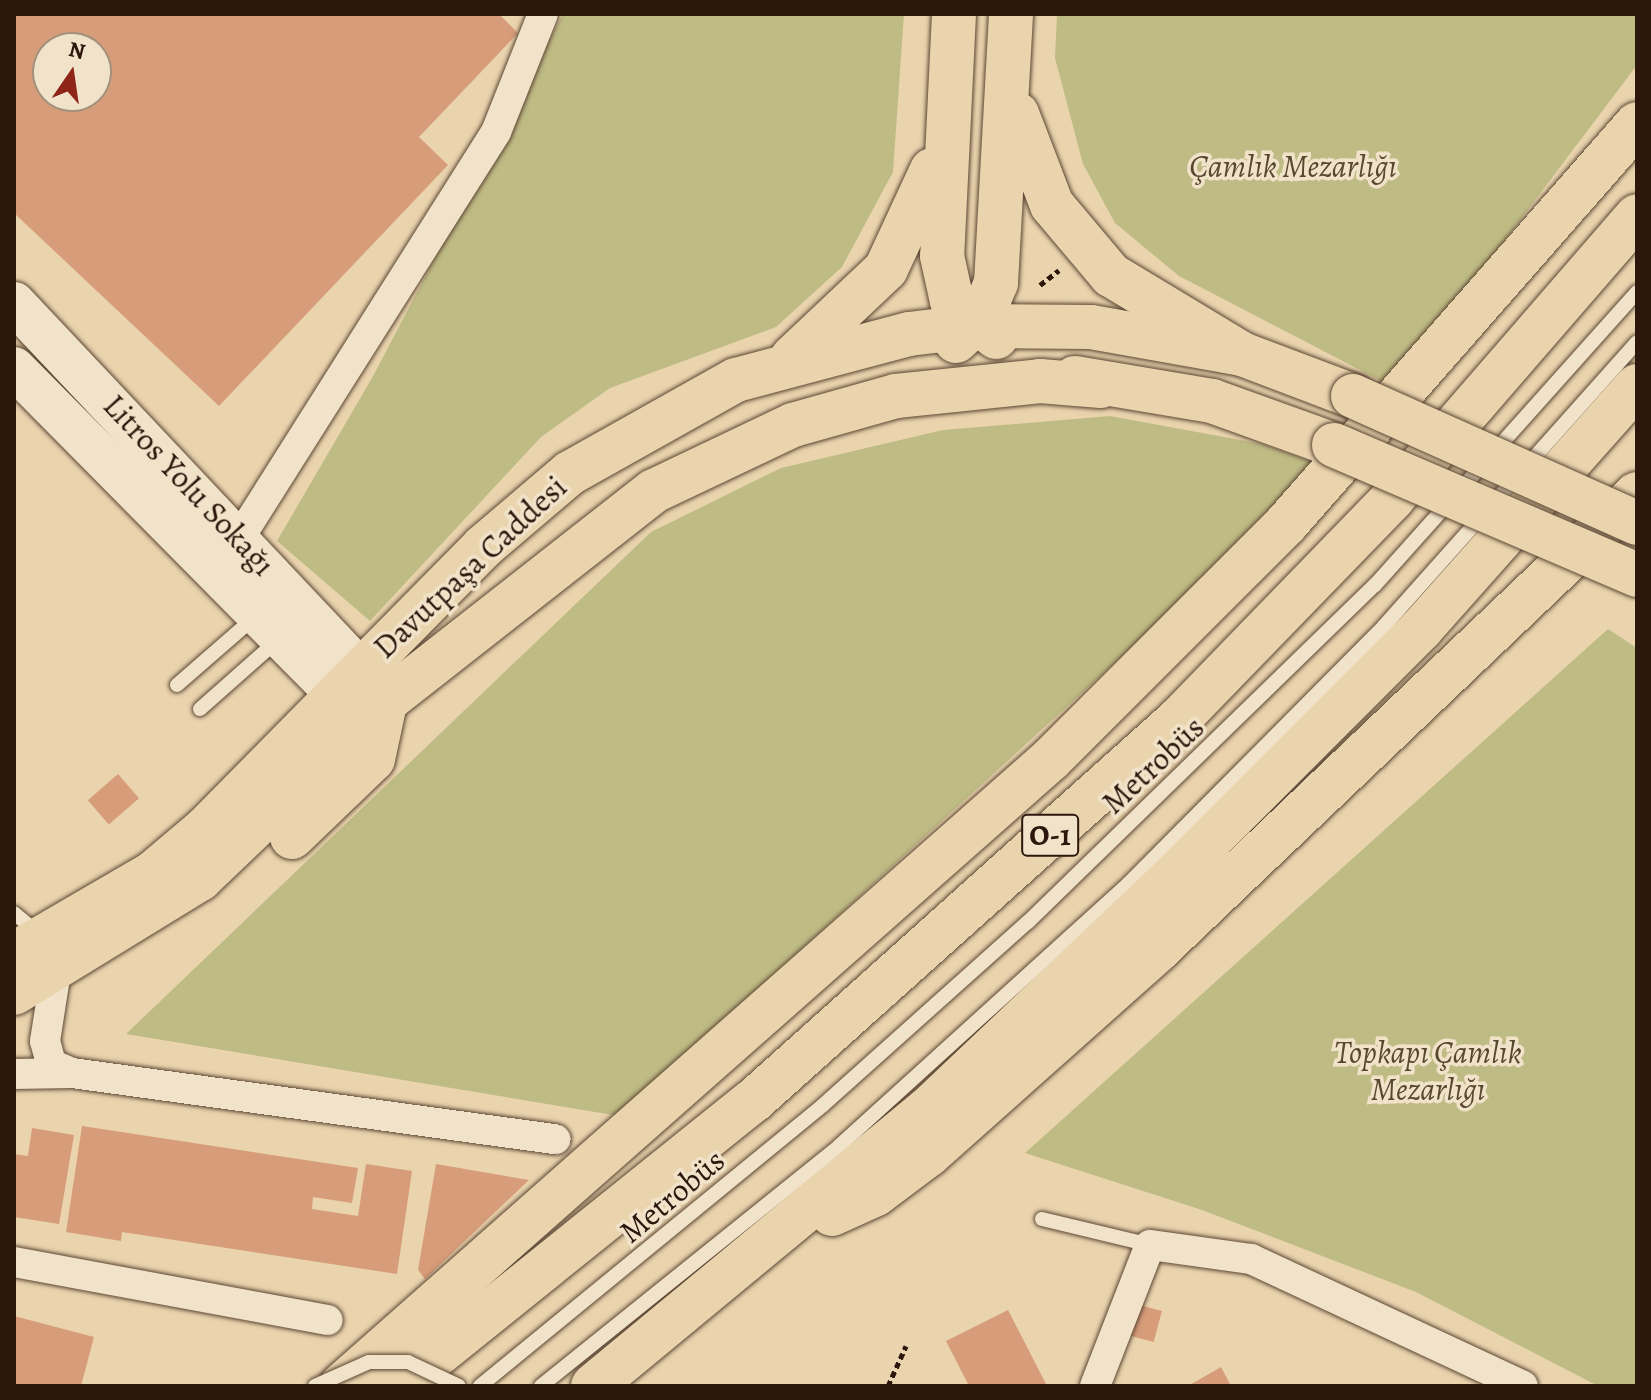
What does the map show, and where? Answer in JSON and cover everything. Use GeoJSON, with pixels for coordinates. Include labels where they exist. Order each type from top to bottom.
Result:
{"type":"FeatureCollection","features":[{"type":"Feature","properties":{"kind":"main road"},"geometry":{"type":"LineString","coordinates":[[954,14],[942,256],[952,301],[975,326],[1101,386],[1212,401],[1334,445],[1637,575]]}},
{"type":"Feature","properties":{"kind":"main road"},"geometry":{"type":"LineString","coordinates":[[654,491],[743,422],[914,367],[975,326],[996,283],[1009,93],[1011,14]]}},
{"type":"Feature","properties":{"kind":"main road"},"geometry":{"type":"LineString","coordinates":[[1009,93],[1052,205],[1081,243],[1146,301],[1242,354],[1353,396],[1637,523]]}},
{"type":"Feature","properties":{"kind":"main road"},"geometry":{"type":"LineString","coordinates":[[341,1386],[1051,759],[1286,524],[1637,124]]}},
{"type":"Feature","properties":{"kind":"main road"},"geometry":{"type":"LineString","coordinates":[[784,364],[886,269],[946,135]]}},
{"type":"Feature","properties":{"kind":"main road","name":"O-1"},"geometry":{"type":"LineString","coordinates":[[398,1386],[753,1101],[1179,719],[1392,499],[1637,216]]}},
{"type":"Feature","properties":{"kind":"main road","name":"Litros Yolu Sokağı"},"geometry":{"type":"LineString","coordinates":[[14,303],[240,537],[361,697]]}},
{"type":"Feature","properties":{"kind":"main road","name":"Davutpaşa Caddesi"},"geometry":{"type":"LineString","coordinates":[[14,993],[32,944],[200,879],[361,697],[570,473],[736,380],[784,364],[975,326],[1137,332],[1242,354]]}},
{"type":"Feature","properties":{"kind":"main road","name":"Litros Yolu Sokağı"},"geometry":{"type":"LineString","coordinates":[[14,368],[271,624],[361,697]]}},
{"type":"Feature","properties":{"kind":"main road","name":"Davutpaşa Caddesi"},"geometry":{"type":"LineString","coordinates":[[361,697],[654,491],[793,425],[896,396],[1040,381],[1101,386]]}},
{"type":"Feature","properties":{"kind":"main road"},"geometry":{"type":"LineString","coordinates":[[593,1386],[791,1226],[927,1110],[1298,755],[1637,386]]}},
{"type":"Feature","properties":{"kind":"main road"},"geometry":{"type":"LineString","coordinates":[[791,1226],[876,1194],[928,1155],[1376,749],[1637,494]]}},
{"type":"Feature","properties":{"kind":"street"},"geometry":{"type":"LineString","coordinates":[[240,537],[496,132],[543,14]]}},
{"type":"Feature","properties":{"kind":"street"},"geometry":{"type":"LineString","coordinates":[[32,944],[51,1064],[72,1073]]}},
{"type":"Feature","properties":{"kind":"street"},"geometry":{"type":"LineString","coordinates":[[14,1074],[72,1073],[556,1139]]}},
{"type":"Feature","properties":{"kind":"street"},"geometry":{"type":"LineString","coordinates":[[1095,1386],[1150,1245],[1251,1259],[1523,1386]]}},
{"type":"Feature","properties":{"kind":"street"},"geometry":{"type":"LineString","coordinates":[[14,1262],[328,1320]]}},
{"type":"Feature","properties":{"kind":"lane","name":"Metrobüs"},"geometry":{"type":"LineString","coordinates":[[480,1386],[812,1115],[1028,922],[1375,585],[1637,292]]}},
{"type":"Feature","properties":{"kind":"lane","name":"Metrobüs"},"geometry":{"type":"LineString","coordinates":[[541,1386],[839,1146],[1129,883],[1384,626],[1637,342]]}},
{"type":"Feature","properties":{"kind":"lane"},"geometry":{"type":"LineString","coordinates":[[177,685],[271,624]]}},
{"type":"Feature","properties":{"kind":"lane"},"geometry":{"type":"LineString","coordinates":[[200,709],[271,624]]}},
{"type":"Feature","properties":{"kind":"lane"},"geometry":{"type":"LineString","coordinates":[[1042,1219],[1150,1245]]}},
{"type":"Feature","properties":{"kind":"lane"},"geometry":{"type":"LineString","coordinates":[[315,1386],[369,1362],[408,1362],[459,1386]]}},
{"type":"Feature","properties":{"kind":"path"},"geometry":{"type":"LineString","coordinates":[[888,1386],[906,1346]]}},
{"type":"Feature","properties":{"kind":"green space"},"geometry":{"type":"Polygon","coordinates":[[[563,14],[904,14],[893,172],[842,267],[776,327],[610,388],[541,437],[370,621],[277,541],[372,378],[563,14]]]}},
{"type":"Feature","properties":{"kind":"green space","name":"Çamlık Mezarlığı"},"geometry":{"type":"Polygon","coordinates":[[[1057,14],[1637,14],[1637,65],[1453,309],[1387,384],[1179,276],[1115,223],[1083,164],[1055,58],[1057,14]]]}},
{"type":"Feature","properties":{"kind":"green space"},"geometry":{"type":"Polygon","coordinates":[[[1110,416],[1262,444],[1315,463],[1224,563],[619,1116],[126,1034],[651,532],[781,468],[943,430],[1110,416]]]}},
{"type":"Feature","properties":{"kind":"green space","name":"Topkapı Çamlık Mezarlığı"},"geometry":{"type":"Polygon","coordinates":[[[1608,629],[1637,648],[1637,1386],[1598,1386],[1416,1292],[1202,1210],[1025,1153],[1608,629]]]}},
{"type":"Feature","properties":{"kind":"building"},"geometry":{"type":"Polygon","coordinates":[[[14,14],[499,14],[518,33],[419,137],[448,165],[219,406],[14,213],[14,14]]]}},
{"type":"Feature","properties":{"kind":"building"},"geometry":{"type":"Polygon","coordinates":[[[118,774],[139,798],[109,824],[88,800],[118,774]]]}},
{"type":"Feature","properties":{"kind":"building"},"geometry":{"type":"Polygon","coordinates":[[[82,1126],[358,1168],[352,1203],[313,1197],[312,1209],[358,1216],[366,1164],[412,1171],[397,1274],[122,1232],[121,1241],[66,1232],[82,1126]]]}},
{"type":"Feature","properties":{"kind":"building"},"geometry":{"type":"Polygon","coordinates":[[[32,1128],[74,1135],[59,1224],[14,1217],[14,1154],[28,1156],[32,1128]]]}},
{"type":"Feature","properties":{"kind":"building"},"geometry":{"type":"Polygon","coordinates":[[[436,1164],[529,1180],[425,1279],[418,1270],[436,1164]]]}},
{"type":"Feature","properties":{"kind":"building"},"geometry":{"type":"Polygon","coordinates":[[[1132,1303],[1162,1311],[1154,1342],[1124,1334],[1132,1303]]]}},
{"type":"Feature","properties":{"kind":"building"},"geometry":{"type":"Polygon","coordinates":[[[1008,1310],[1047,1386],[969,1386],[946,1341],[1008,1310]]]}},
{"type":"Feature","properties":{"kind":"building"},"geometry":{"type":"Polygon","coordinates":[[[14,1316],[94,1337],[81,1386],[14,1386],[14,1316]]]}},
{"type":"Feature","properties":{"kind":"building"},"geometry":{"type":"Polygon","coordinates":[[[1221,1367],[1231,1386],[1188,1386],[1221,1367]]]}}]}
